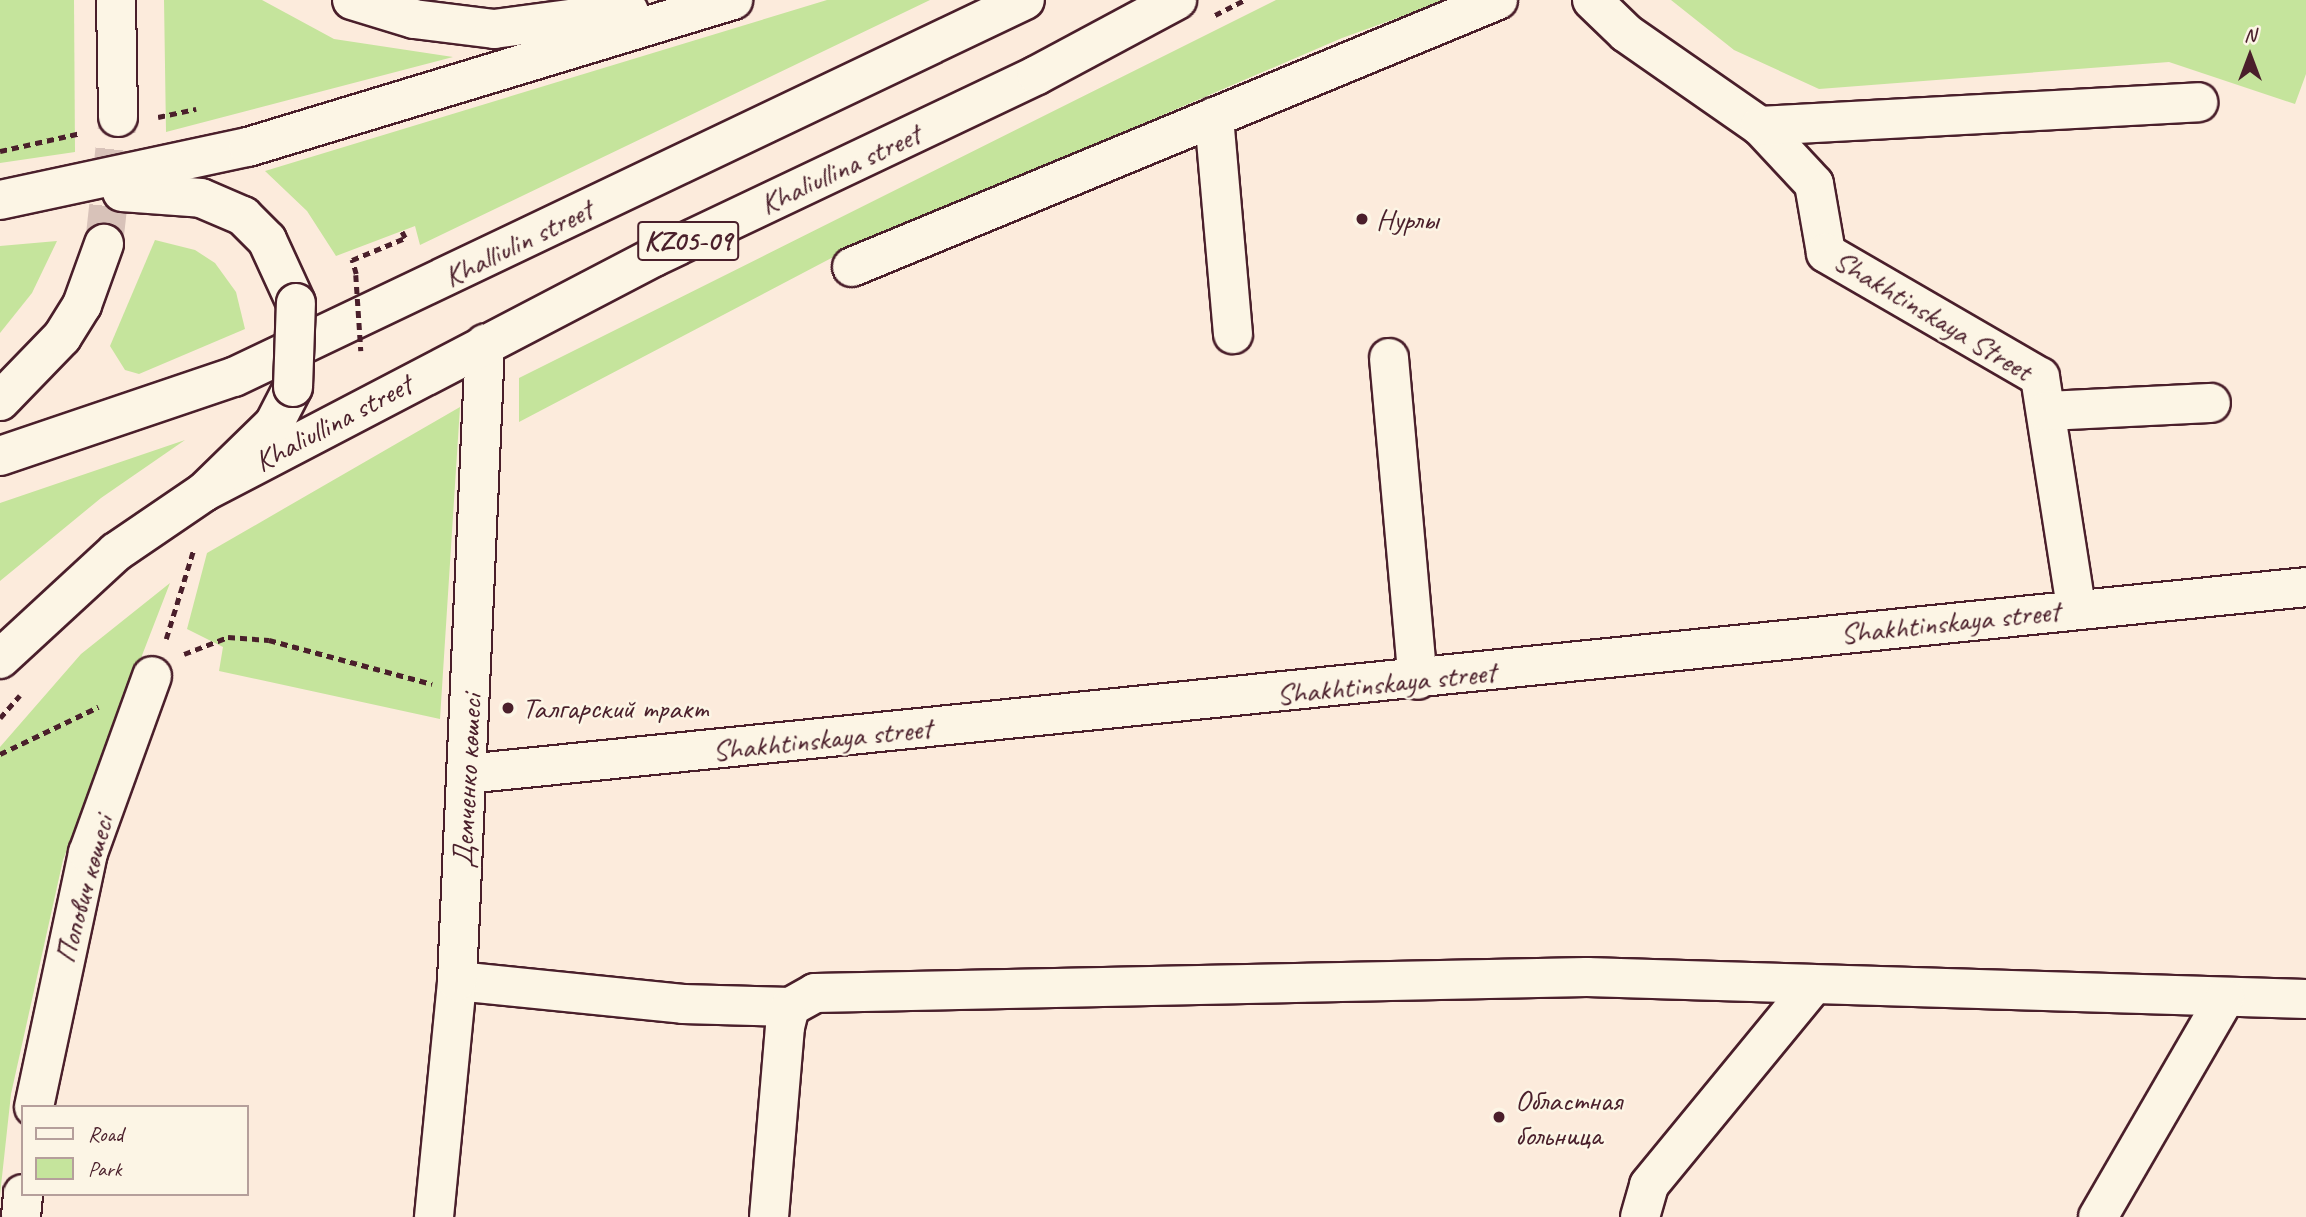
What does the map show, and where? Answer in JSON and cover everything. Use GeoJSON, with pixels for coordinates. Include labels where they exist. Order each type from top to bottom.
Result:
{"type":"FeatureCollection","features":[{"type":"Feature","properties":{"kind":"main road"},"geometry":{"type":"LineString","coordinates":[[116,0],[118,117]]}},
{"type":"Feature","properties":{"kind":"main road"},"geometry":{"type":"LineString","coordinates":[[352,0],[414,19],[494,29],[571,22],[683,0]]}},
{"type":"Feature","properties":{"kind":"main road"},"geometry":{"type":"LineString","coordinates":[[0,200],[53,192],[171,167],[478,81],[733,0]]}},
{"type":"Feature","properties":{"kind":"main road","name":"Khalliulin street"},"geometry":{"type":"LineString","coordinates":[[0,456],[234,377],[1025,0]]}},
{"type":"Feature","properties":{"kind":"main road","name":"Khaliullina street"},"geometry":{"type":"LineString","coordinates":[[204,492],[485,344],[1037,75],[1177,0]]}},
{"type":"Feature","properties":{"kind":"main road"},"geometry":{"type":"LineString","coordinates":[[852,267],[1498,0]]}},
{"type":"Feature","properties":{"kind":"main road","name":"Shakhtinskaya Street"},"geometry":{"type":"LineString","coordinates":[[1592,0],[1626,33],[1760,126],[1814,184],[1826,253],[2040,377],[2076,608]]}},
{"type":"Feature","properties":{"kind":"main road"},"geometry":{"type":"LineString","coordinates":[[1760,126],[2198,102]]}},
{"type":"Feature","properties":{"kind":"main road"},"geometry":{"type":"LineString","coordinates":[[1213,117],[1233,334]]}},
{"type":"Feature","properties":{"kind":"main road"},"geometry":{"type":"LineString","coordinates":[[0,659],[116,552],[204,492],[274,424],[293,387],[296,303],[267,240],[243,216],[169,192],[53,192]]}},
{"type":"Feature","properties":{"kind":"main road"},"geometry":{"type":"LineString","coordinates":[[0,401],[62,337],[82,305],[104,244]]}},
{"type":"Feature","properties":{"kind":"main road","name":"Демченко көшесі"},"geometry":{"type":"LineString","coordinates":[[434,1217],[457,981],[472,699],[485,344]]}},
{"type":"Feature","properties":{"kind":"main road"},"geometry":{"type":"LineString","coordinates":[[1389,358],[1418,680]]}},
{"type":"Feature","properties":{"kind":"main road"},"geometry":{"type":"LineString","coordinates":[[2046,411],[2211,403]]}},
{"type":"Feature","properties":{"kind":"main road","name":"Shakhtinskaya street"},"geometry":{"type":"LineString","coordinates":[[466,774],[1418,680],[2076,608],[2306,587]]}},
{"type":"Feature","properties":{"kind":"main road","name":"Попович көшесі"},"geometry":{"type":"LineString","coordinates":[[34,1105],[88,853],[152,676]]}},
{"type":"Feature","properties":{"kind":"main road"},"geometry":{"type":"LineString","coordinates":[[457,981],[683,1004],[790,1007],[815,993],[1573,977],[1811,988],[2306,999]]}},
{"type":"Feature","properties":{"kind":"main road"},"geometry":{"type":"LineString","coordinates":[[1640,1217],[1649,1185],[1811,988]]}},
{"type":"Feature","properties":{"kind":"main road"},"geometry":{"type":"LineString","coordinates":[[2098,1217],[2225,998]]}},
{"type":"Feature","properties":{"kind":"main road"},"geometry":{"type":"LineString","coordinates":[[769,1217],[790,1007]]}},
{"type":"Feature","properties":{"kind":"main road"},"geometry":{"type":"LineString","coordinates":[[21,1217],[23,1196]]}},
{"type":"Feature","properties":{"kind":"path"},"geometry":{"type":"LineString","coordinates":[[361,351],[356,275],[352,260],[405,238],[402,232]]}},
{"type":"Feature","properties":{"kind":"path"},"geometry":{"type":"LineString","coordinates":[[152,676],[194,548]]}},
{"type":"Feature","properties":{"kind":"path"},"geometry":{"type":"LineString","coordinates":[[0,754],[152,676],[164,678],[175,659],[228,637],[386,668],[472,699]]}},
{"type":"Feature","properties":{"kind":"green space"},"geometry":{"type":"Polygon","coordinates":[[[0,0],[74,0],[75,152],[0,163],[0,0]]]}},
{"type":"Feature","properties":{"kind":"green space"},"geometry":{"type":"Polygon","coordinates":[[[164,0],[262,0],[334,39],[453,57],[166,132],[164,0]]]}},
{"type":"Feature","properties":{"kind":"green space"},"geometry":{"type":"Polygon","coordinates":[[[827,0],[930,0],[420,245],[415,226],[336,256],[307,211],[265,171],[827,0]]]}},
{"type":"Feature","properties":{"kind":"green space"},"geometry":{"type":"Polygon","coordinates":[[[1276,0],[1447,0],[1342,38],[841,253],[519,422],[519,378],[1276,0]]]}},
{"type":"Feature","properties":{"kind":"green space"},"geometry":{"type":"Polygon","coordinates":[[[1671,0],[2306,0],[2306,74],[2295,104],[2169,62],[1819,89],[1734,50],[1671,0]]]}},
{"type":"Feature","properties":{"kind":"green space"},"geometry":{"type":"Polygon","coordinates":[[[155,240],[195,250],[215,263],[236,292],[245,329],[139,374],[125,370],[110,346],[155,240]]]}},
{"type":"Feature","properties":{"kind":"green space"},"geometry":{"type":"Polygon","coordinates":[[[57,241],[32,293],[0,333],[0,246],[57,241]]]}},
{"type":"Feature","properties":{"kind":"green space"},"geometry":{"type":"Polygon","coordinates":[[[460,407],[440,719],[219,671],[223,647],[187,629],[207,553],[460,407]]]}},
{"type":"Feature","properties":{"kind":"green space"},"geometry":{"type":"Polygon","coordinates":[[[185,440],[101,498],[0,581],[0,503],[185,440]]]}},
{"type":"Feature","properties":{"kind":"green space"},"geometry":{"type":"Polygon","coordinates":[[[170,583],[63,860],[11,1094],[0,1195],[0,747],[81,654],[170,583]]]}},
{"type":"Feature","properties":{"kind":"tunnel"},"geometry":{"type":"LineString","coordinates":[[104,244],[118,117]]}},
{"type":"Feature","properties":{"kind":"place","name":"Нурлы"},"geometry":{"type":"Point","coordinates":[1362,219]}},
{"type":"Feature","properties":{"kind":"place","name":"Талгарский тракт"},"geometry":{"type":"Point","coordinates":[508,708]}},
{"type":"Feature","properties":{"kind":"place","name":"Областная больница"},"geometry":{"type":"Point","coordinates":[1499,1117]}}]}
